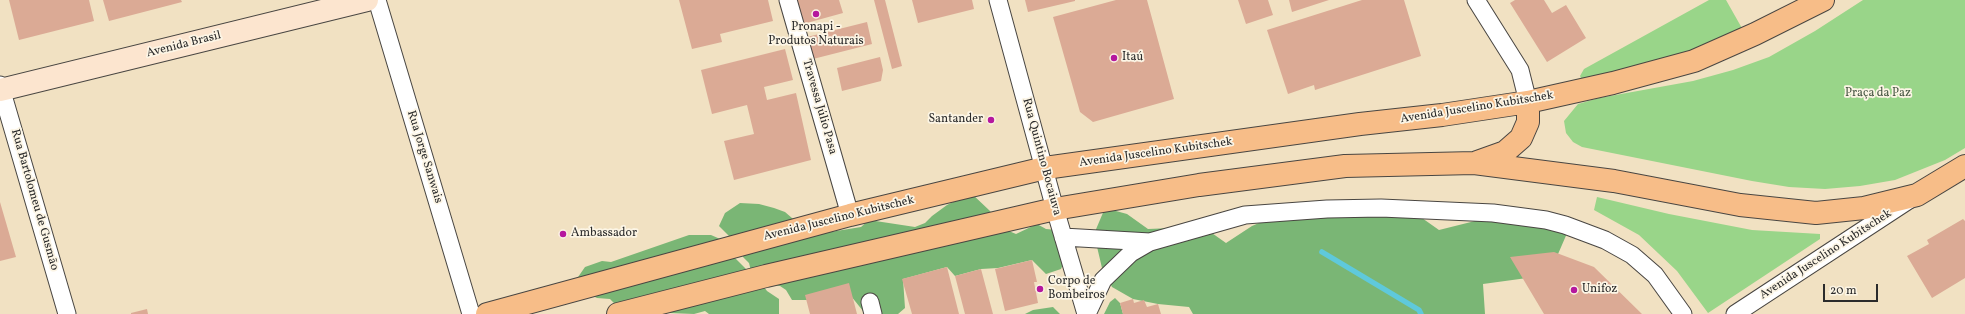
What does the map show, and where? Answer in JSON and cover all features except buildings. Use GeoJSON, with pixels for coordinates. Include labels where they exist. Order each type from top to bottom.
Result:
{"type":"FeatureCollection","features":[{"type":"Feature","properties":{"kind":"main road","name":"Avenida Juscelino Kubitschek"},"geometry":{"type":"LineString","coordinates":[[487,314],[850,215],[1045,168],[1360,124],[1442,115],[1528,102],[1614,83],[1694,61],[1755,34],[1822,0]]}},
{"type":"Feature","properties":{"kind":"main road"},"geometry":{"type":"LineString","coordinates":[[1474,163],[1505,152],[1521,138],[1528,122],[1528,102]]}},
{"type":"Feature","properties":{"kind":"main road","name":"Avenida Juscelino Kubitschek"},"geometry":{"type":"LineString","coordinates":[[618,314],[766,276],[1055,210],[1199,185],[1345,166],[1474,163],[1614,180],[1740,205],[1816,213],[1864,208],[1917,195],[1965,166]]}},
{"type":"Feature","properties":{"kind":"street","name":"Avenida Brasil"},"geometry":{"type":"LineString","coordinates":[[0,88],[367,0]]}},
{"type":"Feature","properties":{"kind":"street","name":"Rua Jorge Sanwais"},"geometry":{"type":"LineString","coordinates":[[377,0],[471,314]]}},
{"type":"Feature","properties":{"kind":"street","name":"Travessa Júlio Pasa"},"geometry":{"type":"LineString","coordinates":[[788,0],[850,215]]}},
{"type":"Feature","properties":{"kind":"street","name":"Rua Quintino Bocaiuva"},"geometry":{"type":"LineString","coordinates":[[998,0],[1045,168],[1055,210],[1087,314]]}},
{"type":"Feature","properties":{"kind":"street"},"geometry":{"type":"LineString","coordinates":[[1476,0],[1520,70],[1528,102]]}},
{"type":"Feature","properties":{"kind":"street","name":"Rua Bartolomeu de Gusmão"},"geometry":{"type":"LineString","coordinates":[[0,88],[67,314]]}},
{"type":"Feature","properties":{"kind":"street","name":"Avenida Juscelino Kubitschek"},"geometry":{"type":"LineString","coordinates":[[1735,314],[1917,195]]}},
{"type":"Feature","properties":{"kind":"street"},"geometry":{"type":"LineString","coordinates":[[1087,314],[1103,280],[1131,253],[1150,242],[1233,218],[1274,212],[1381,208],[1493,213],[1546,220],[1605,240],[1632,256],[1655,275],[1683,314]]}},
{"type":"Feature","properties":{"kind":"street"},"geometry":{"type":"LineString","coordinates":[[1063,237],[1150,242]]}},
{"type":"Feature","properties":{"kind":"green space"},"geometry":{"type":"Polygon","coordinates":[[[1709,0],[1726,0],[1743,30],[1690,56],[1582,80],[1580,76],[1584,69],[1709,0]]]}},
{"type":"Feature","properties":{"kind":"green space","name":"Praça da Paz"},"geometry":{"type":"Polygon","coordinates":[[[1863,0],[1965,0],[1965,148],[1945,160],[1895,180],[1860,186],[1825,189],[1789,187],[1582,147],[1573,142],[1566,133],[1564,121],[1578,104],[1599,98],[1693,81],[1733,70],[1769,57],[1815,31],[1863,0]]]}},
{"type":"Feature","properties":{"kind":"green space"},"geometry":{"type":"Polygon","coordinates":[[[971,193],[990,211],[1004,229],[1016,234],[1037,224],[1046,229],[1057,230],[1067,255],[1061,269],[1046,274],[1032,260],[998,268],[981,269],[955,276],[947,267],[903,279],[905,308],[898,314],[870,314],[863,311],[847,291],[813,300],[792,300],[786,290],[780,286],[761,283],[767,291],[779,299],[779,314],[709,314],[705,311],[694,314],[644,312],[615,304],[610,299],[597,298],[587,293],[576,280],[585,267],[602,261],[611,262],[689,235],[711,235],[727,242],[734,257],[752,275],[749,263],[743,257],[738,245],[719,226],[725,213],[740,203],[759,204],[774,208],[785,212],[799,224],[824,233],[861,227],[869,220],[915,227],[925,223],[947,205],[971,193]]]}},
{"type":"Feature","properties":{"kind":"green space"},"geometry":{"type":"Polygon","coordinates":[[[1597,197],[1669,214],[1752,230],[1820,234],[1820,239],[1708,313],[1677,271],[1639,235],[1594,210],[1597,197]]]}},
{"type":"Feature","properties":{"kind":"green space"},"geometry":{"type":"Polygon","coordinates":[[[1105,208],[1127,214],[1148,229],[1172,228],[1209,231],[1226,243],[1252,226],[1280,214],[1412,211],[1439,230],[1491,217],[1568,231],[1555,261],[1527,278],[1483,284],[1485,314],[1193,314],[1189,307],[1158,304],[1133,299],[1112,287],[1102,268],[1094,234],[1105,208]]]}},
{"type":"Feature","properties":{"kind":"green space"},"geometry":{"type":"Polygon","coordinates":[[[1115,298],[1120,303],[1123,314],[1104,314],[1110,302],[1115,298]]]}},
{"type":"Feature","properties":{"kind":"green space"},"geometry":{"type":"Polygon","coordinates":[[[1053,307],[1060,314],[1025,314],[1033,310],[1053,307]]]}},
{"type":"Feature","properties":{"kind":"waterway"},"geometry":{"type":"LineString","coordinates":[[1322,252],[1419,310],[1421,314]]}},
{"type":"Feature","properties":{"kind":"place","name":"Pronapi - Produtos Naturais"},"geometry":{"type":"Point","coordinates":[816,14]}},
{"type":"Feature","properties":{"kind":"place","name":"Itaú"},"geometry":{"type":"Point","coordinates":[1114,58]}},
{"type":"Feature","properties":{"kind":"place","name":"Santander"},"geometry":{"type":"Point","coordinates":[991,120]}},
{"type":"Feature","properties":{"kind":"place","name":"Ambassador"},"geometry":{"type":"Point","coordinates":[563,234]}},
{"type":"Feature","properties":{"kind":"place","name":"Corpo de Bombeiros"},"geometry":{"type":"Point","coordinates":[1040,289]}},
{"type":"Feature","properties":{"kind":"place","name":"Unifoz"},"geometry":{"type":"Point","coordinates":[1574,290]}}]}
